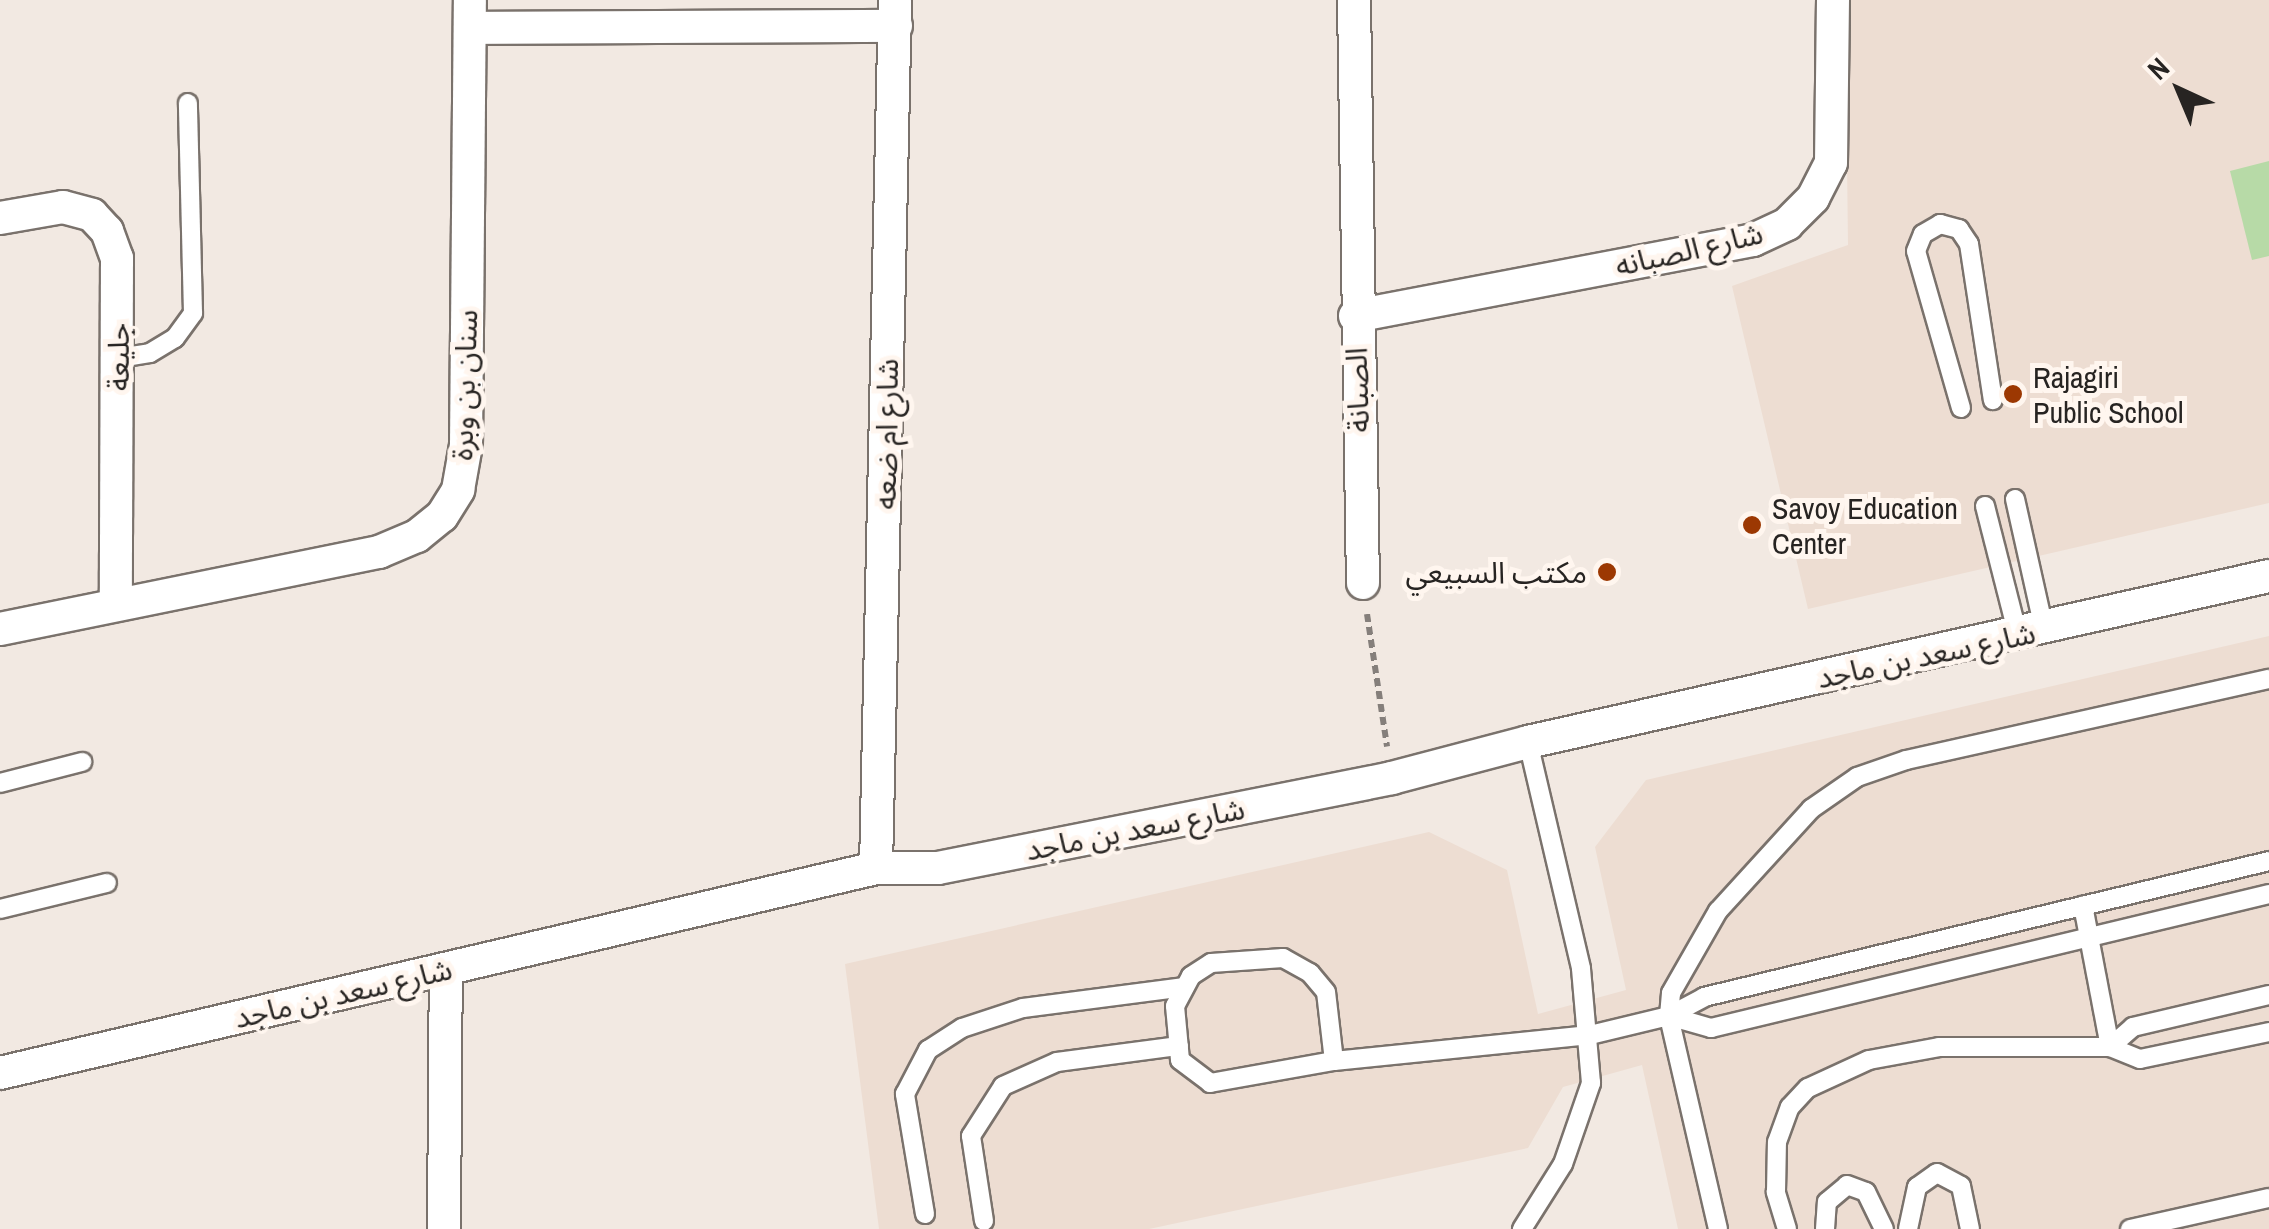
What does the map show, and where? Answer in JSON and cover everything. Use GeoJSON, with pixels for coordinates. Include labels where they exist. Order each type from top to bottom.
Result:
{"type":"FeatureCollection","features":[{"type":"Feature","properties":{"kind":"street","name":"الصبانة"},"geometry":{"type":"LineString","coordinates":[[1354,0],[1355,316],[1363,584]]}},
{"type":"Feature","properties":{"kind":"street","name":"شارع الصبانه"},"geometry":{"type":"LineString","coordinates":[[1355,316],[1753,240],[1786,224],[1813,198],[1831,162],[1833,0]]}},
{"type":"Feature","properties":{"kind":"street","name":"سنان بن وبرة"},"geometry":{"type":"LineString","coordinates":[[0,629],[116,601],[379,552],[417,536],[442,516],[458,490],[466,445],[470,14],[896,13]]}},
{"type":"Feature","properties":{"kind":"street","name":"شارع ام ضعه"},"geometry":{"type":"LineString","coordinates":[[876,868],[896,13]]}},
{"type":"Feature","properties":{"kind":"street","name":"جليعة"},"geometry":{"type":"LineString","coordinates":[[0,218],[63,207],[92,215],[107,231],[117,258],[116,601]]}},
{"type":"Feature","properties":{"kind":"street","name":"شارع سعد بن ماجد"},"geometry":{"type":"LineString","coordinates":[[0,1073],[876,868],[938,868],[1392,778],[1528,742],[2269,576]]}},
{"type":"Feature","properties":{"kind":"street"},"geometry":{"type":"LineString","coordinates":[[444,1229],[446,970]]}},
{"type":"Feature","properties":{"kind":"lane"},"geometry":{"type":"LineString","coordinates":[[119,358],[150,353],[176,338],[193,312],[188,103]]}},
{"type":"Feature","properties":{"kind":"lane"},"geometry":{"type":"LineString","coordinates":[[1961,408],[1916,251],[1923,234],[1940,224],[1959,228],[1970,244],[1992,400]]}},
{"type":"Feature","properties":{"kind":"lane"},"geometry":{"type":"LineString","coordinates":[[2014,499],[2031,632]]}},
{"type":"Feature","properties":{"kind":"lane"},"geometry":{"type":"LineString","coordinates":[[1985,506],[2031,632]]}},
{"type":"Feature","properties":{"kind":"lane"},"geometry":{"type":"LineString","coordinates":[[1718,1229],[1669,1016],[1678,971],[1718,911],[1812,809],[1856,778],[1906,760],[2269,679]]}},
{"type":"Feature","properties":{"kind":"lane"},"geometry":{"type":"LineString","coordinates":[[1522,1229],[1581,1124],[1591,1083],[1590,1035],[1581,968],[1528,742]]}},
{"type":"Feature","properties":{"kind":"lane"},"geometry":{"type":"LineString","coordinates":[[0,782],[82,762]]}},
{"type":"Feature","properties":{"kind":"lane"},"geometry":{"type":"LineString","coordinates":[[1334,1061],[1326,992],[1310,973],[1284,958],[1221,960],[1185,987],[1175,1006],[1180,1060],[1210,1082],[1334,1061],[1590,1035],[1669,1016],[1704,997],[2269,861]]}},
{"type":"Feature","properties":{"kind":"lane"},"geometry":{"type":"LineString","coordinates":[[0,909],[107,883]]}},
{"type":"Feature","properties":{"kind":"lane"},"geometry":{"type":"LineString","coordinates":[[1669,1016],[1711,1028],[2269,894]]}},
{"type":"Feature","properties":{"kind":"lane"},"geometry":{"type":"LineString","coordinates":[[2083,906],[2110,1047]]}},
{"type":"Feature","properties":{"kind":"lane"},"geometry":{"type":"LineString","coordinates":[[924,1214],[905,1094],[928,1050],[962,1028],[1023,1008],[1185,987]]}},
{"type":"Feature","properties":{"kind":"lane"},"geometry":{"type":"LineString","coordinates":[[2110,1047],[2133,1028],[2269,995]]}},
{"type":"Feature","properties":{"kind":"lane"},"geometry":{"type":"LineString","coordinates":[[1787,1229],[1776,1192],[1776,1142],[1790,1107],[1808,1088],[1869,1060],[1939,1048],[2110,1047],[2140,1059],[2269,1032]]}},
{"type":"Feature","properties":{"kind":"lane"},"geometry":{"type":"LineString","coordinates":[[984,1221],[971,1136],[1004,1086],[1057,1062],[1179,1046]]}},
{"type":"Feature","properties":{"kind":"lane"},"geometry":{"type":"LineString","coordinates":[[1908,1229],[1917,1186],[1937,1173],[1960,1186],[1970,1229]]}},
{"type":"Feature","properties":{"kind":"lane"},"geometry":{"type":"LineString","coordinates":[[1825,1229],[1826,1202],[1846,1185],[1866,1192],[1884,1229]]}},
{"type":"Feature","properties":{"kind":"lane"},"geometry":{"type":"LineString","coordinates":[[2130,1229],[2269,1198]]}},
{"type":"Feature","properties":{"kind":"path"},"geometry":{"type":"LineString","coordinates":[[1363,584],[1392,778]]}},
{"type":"Feature","properties":{"kind":"shaded area","name":"Rajagiri Public School"},"geometry":{"type":"Polygon","coordinates":[[[1845,0],[2269,0],[2269,503],[1808,609],[1732,286],[1848,245],[1845,0]]]}},
{"type":"Feature","properties":{"kind":"shaded area"},"geometry":{"type":"Polygon","coordinates":[[[2269,636],[2269,1229],[1678,1229],[1642,1065],[1563,1087],[1528,1148],[1149,1229],[879,1229],[845,964],[1429,832],[1507,870],[1538,1014],[1626,990],[1595,847],[1646,780],[2269,636]]]}},
{"type":"Feature","properties":{"kind":"green space"},"geometry":{"type":"Polygon","coordinates":[[[2269,161],[2269,256],[2252,260],[2230,171],[2269,161]]]}},
{"type":"Feature","properties":{"kind":"place","name":"Rajagiri Public School"},"geometry":{"type":"Point","coordinates":[2013,394]}},
{"type":"Feature","properties":{"kind":"place","name":"Savoy Education Center"},"geometry":{"type":"Point","coordinates":[1752,525]}},
{"type":"Feature","properties":{"kind":"place","name":"مكتب السبيعي"},"geometry":{"type":"Point","coordinates":[1607,572]}}]}
